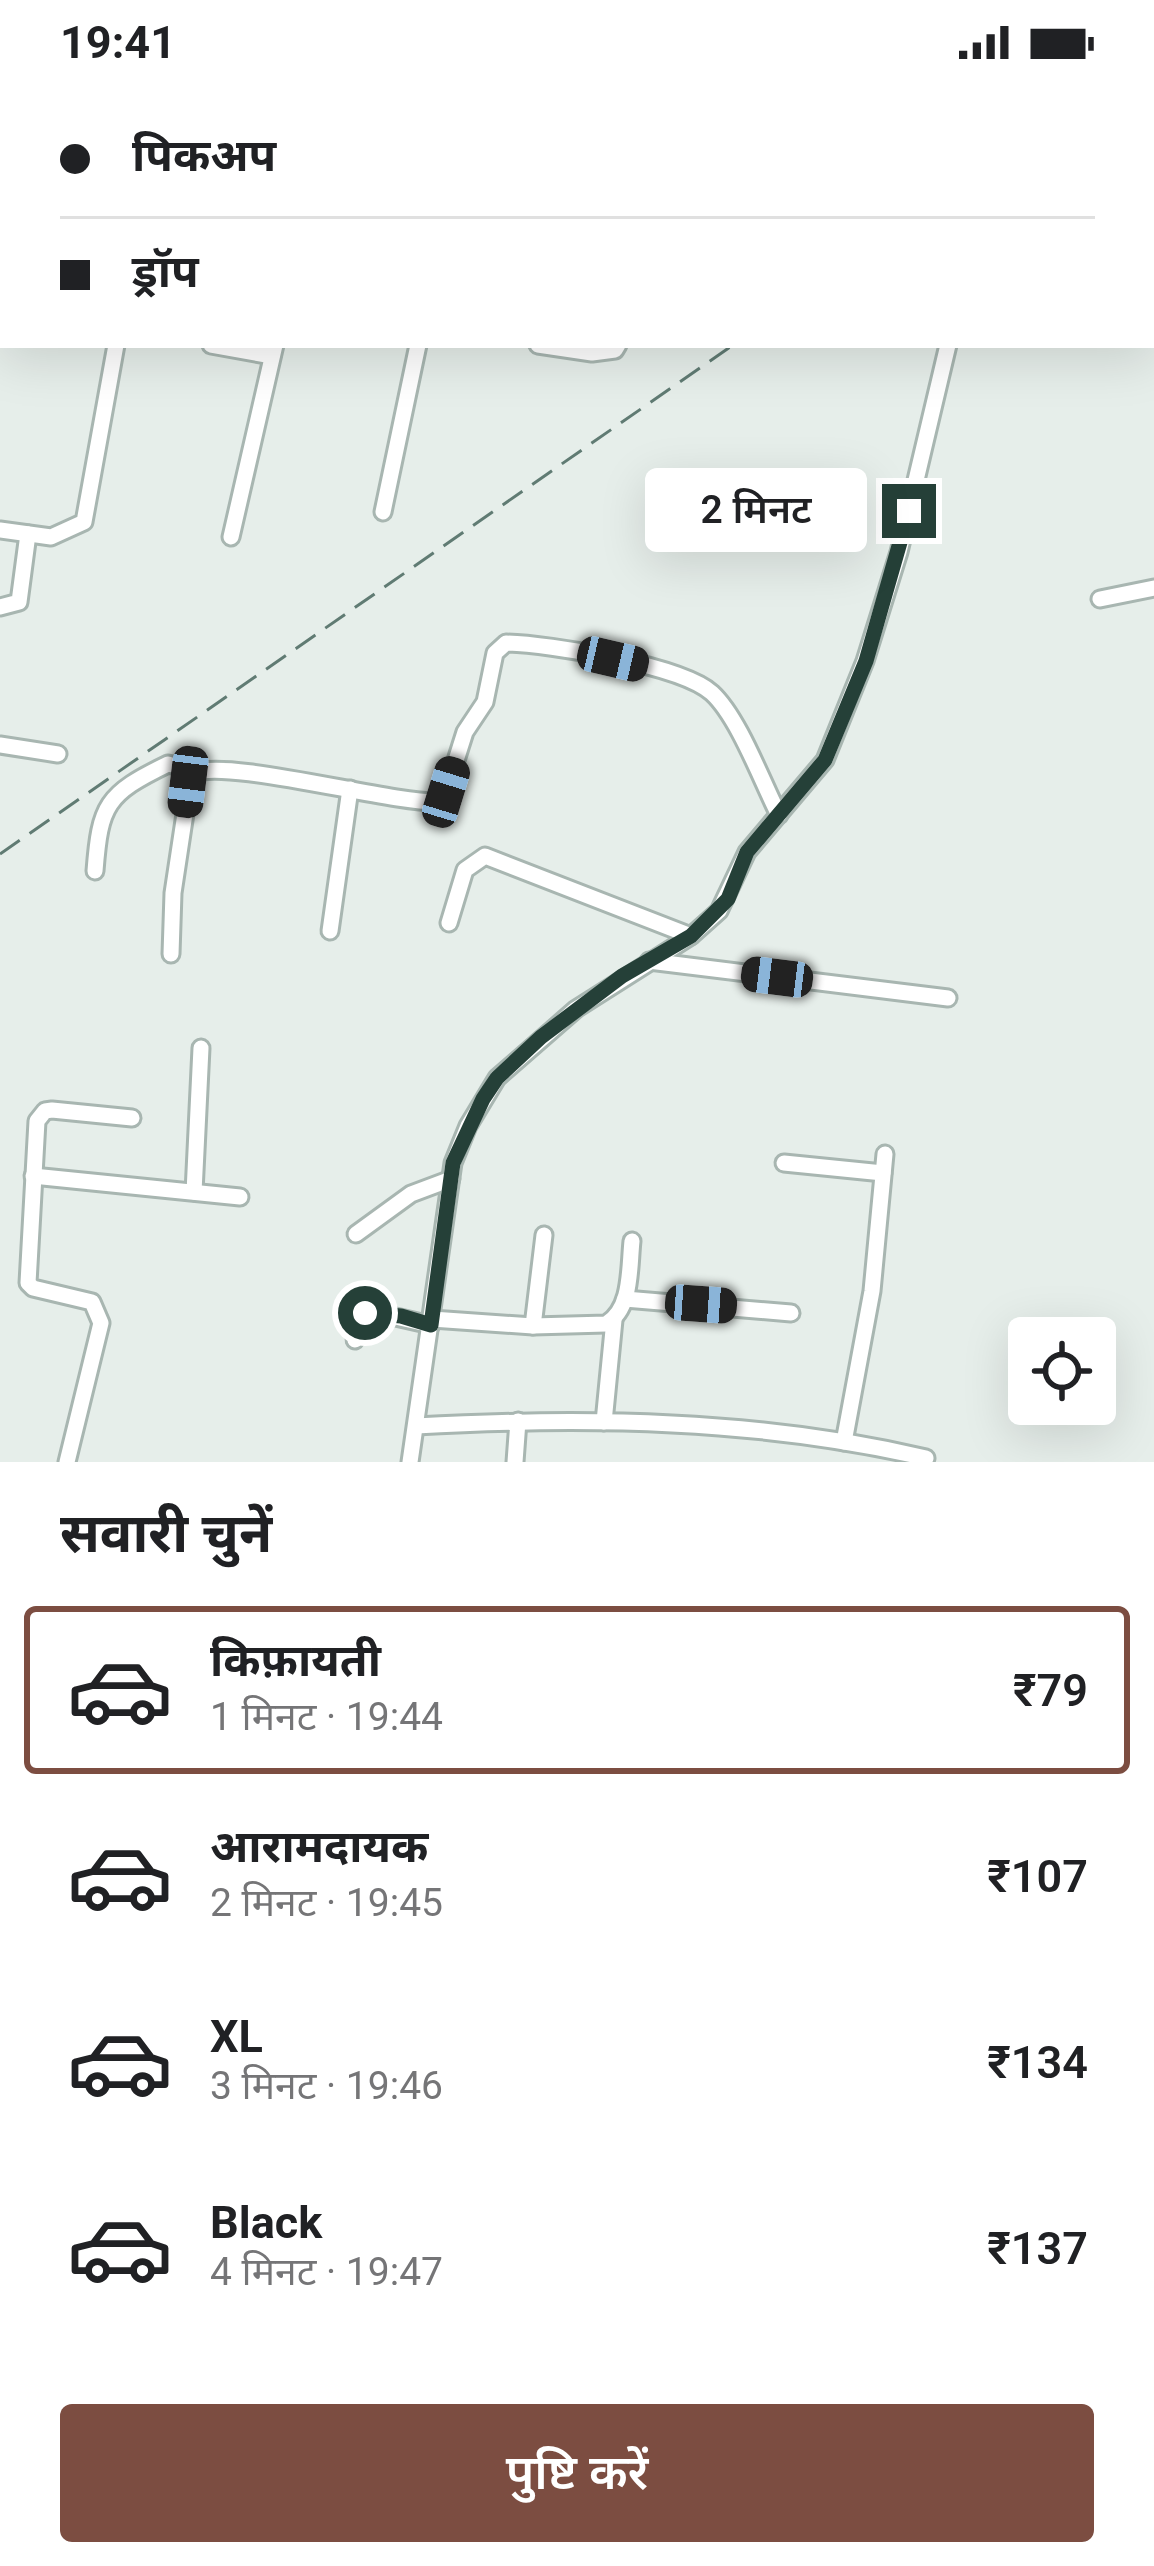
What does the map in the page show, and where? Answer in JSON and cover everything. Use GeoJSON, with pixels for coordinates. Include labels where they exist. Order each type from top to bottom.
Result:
{"type":"FeatureCollection","features":[{"type":"Feature","properties":{"kind":"street"},"geometry":{"type":"LineString","coordinates":[[0,530],[56,536],[87,516],[115,348]]}},
{"type":"Feature","properties":{"kind":"street"},"geometry":{"type":"LineString","coordinates":[[383,512],[417,348]]}},
{"type":"Feature","properties":{"kind":"street"},"geometry":{"type":"LineString","coordinates":[[558,348],[592,353],[616,348]]}},
{"type":"Feature","properties":{"kind":"street"},"geometry":{"type":"LineString","coordinates":[[410,1462],[451,1179],[467,1126],[497,1078],[576,1010],[691,936],[728,899],[747,852],[825,760],[866,661],[947,348]]}},
{"type":"Feature","properties":{"kind":"street"},"geometry":{"type":"LineString","coordinates":[[231,537],[274,350]]}},
{"type":"Feature","properties":{"kind":"street"},"geometry":{"type":"LineString","coordinates":[[0,607],[19,602],[28,534]]}},
{"type":"Feature","properties":{"kind":"street"},"geometry":{"type":"LineString","coordinates":[[1100,599],[1154,588]]}},
{"type":"Feature","properties":{"kind":"street"},"geometry":{"type":"LineString","coordinates":[[95,871],[98,828],[106,805],[168,764],[430,802],[443,799],[460,743],[485,702],[495,653],[513,643],[639,665],[707,689],[722,705],[779,815]]}},
{"type":"Feature","properties":{"kind":"street"},"geometry":{"type":"LineString","coordinates":[[0,745],[58,754]]}},
{"type":"Feature","properties":{"kind":"street"},"geometry":{"type":"LineString","coordinates":[[171,954],[188,782],[196,770]]}},
{"type":"Feature","properties":{"kind":"street"},"geometry":{"type":"LineString","coordinates":[[330,931],[350,789]]}},
{"type":"Feature","properties":{"kind":"street"},"geometry":{"type":"LineString","coordinates":[[449,923],[465,870],[485,856],[691,936]]}},
{"type":"Feature","properties":{"kind":"street"},"geometry":{"type":"LineString","coordinates":[[649,961],[948,998]]}},
{"type":"Feature","properties":{"kind":"street"},"geometry":{"type":"LineString","coordinates":[[194,1192],[201,1048]]}},
{"type":"Feature","properties":{"kind":"street"},"geometry":{"type":"LineString","coordinates":[[68,1462],[101,1323],[92,1302],[28,1283],[37,1121],[45,1111],[132,1118]]}},
{"type":"Feature","properties":{"kind":"street"},"geometry":{"type":"LineString","coordinates":[[844,1442],[872,1292],[884,1154]]}},
{"type":"Feature","properties":{"kind":"street"},"geometry":{"type":"LineString","coordinates":[[784,1162],[883,1173]]}},
{"type":"Feature","properties":{"kind":"street"},"geometry":{"type":"LineString","coordinates":[[33,1176],[240,1197]]}},
{"type":"Feature","properties":{"kind":"street"},"geometry":{"type":"LineString","coordinates":[[356,1234],[411,1194],[451,1179]]}},
{"type":"Feature","properties":{"kind":"street"},"geometry":{"type":"LineString","coordinates":[[533,1326],[544,1235]]}},
{"type":"Feature","properties":{"kind":"street"},"geometry":{"type":"LineString","coordinates":[[604,1422],[614,1320],[625,1299],[632,1241]]}},
{"type":"Feature","properties":{"kind":"street"},"geometry":{"type":"LineString","coordinates":[[625,1299],[791,1312]]}},
{"type":"Feature","properties":{"kind":"street"},"geometry":{"type":"LineString","coordinates":[[355,1340],[369,1311],[431,1322],[533,1326],[596,1326],[614,1320]]}},
{"type":"Feature","properties":{"kind":"street"},"geometry":{"type":"LineString","coordinates":[[514,1462],[518,1421]]}},
{"type":"Feature","properties":{"kind":"street"},"geometry":{"type":"LineString","coordinates":[[416,1426],[604,1422],[844,1442],[926,1458]]}},
{"type":"Feature","properties":{"kind":"railway"},"geometry":{"type":"LineString","coordinates":[[0,854],[729,348]]}},
{"type":"Feature","properties":{"kind":"route"},"geometry":{"type":"LineString","coordinates":[[365,1313],[431,1325],[453,1163],[467,1126],[497,1078],[576,1010],[622,976],[691,936],[719,911],[747,852],[825,760],[866,661],[909,511]]}}]}
